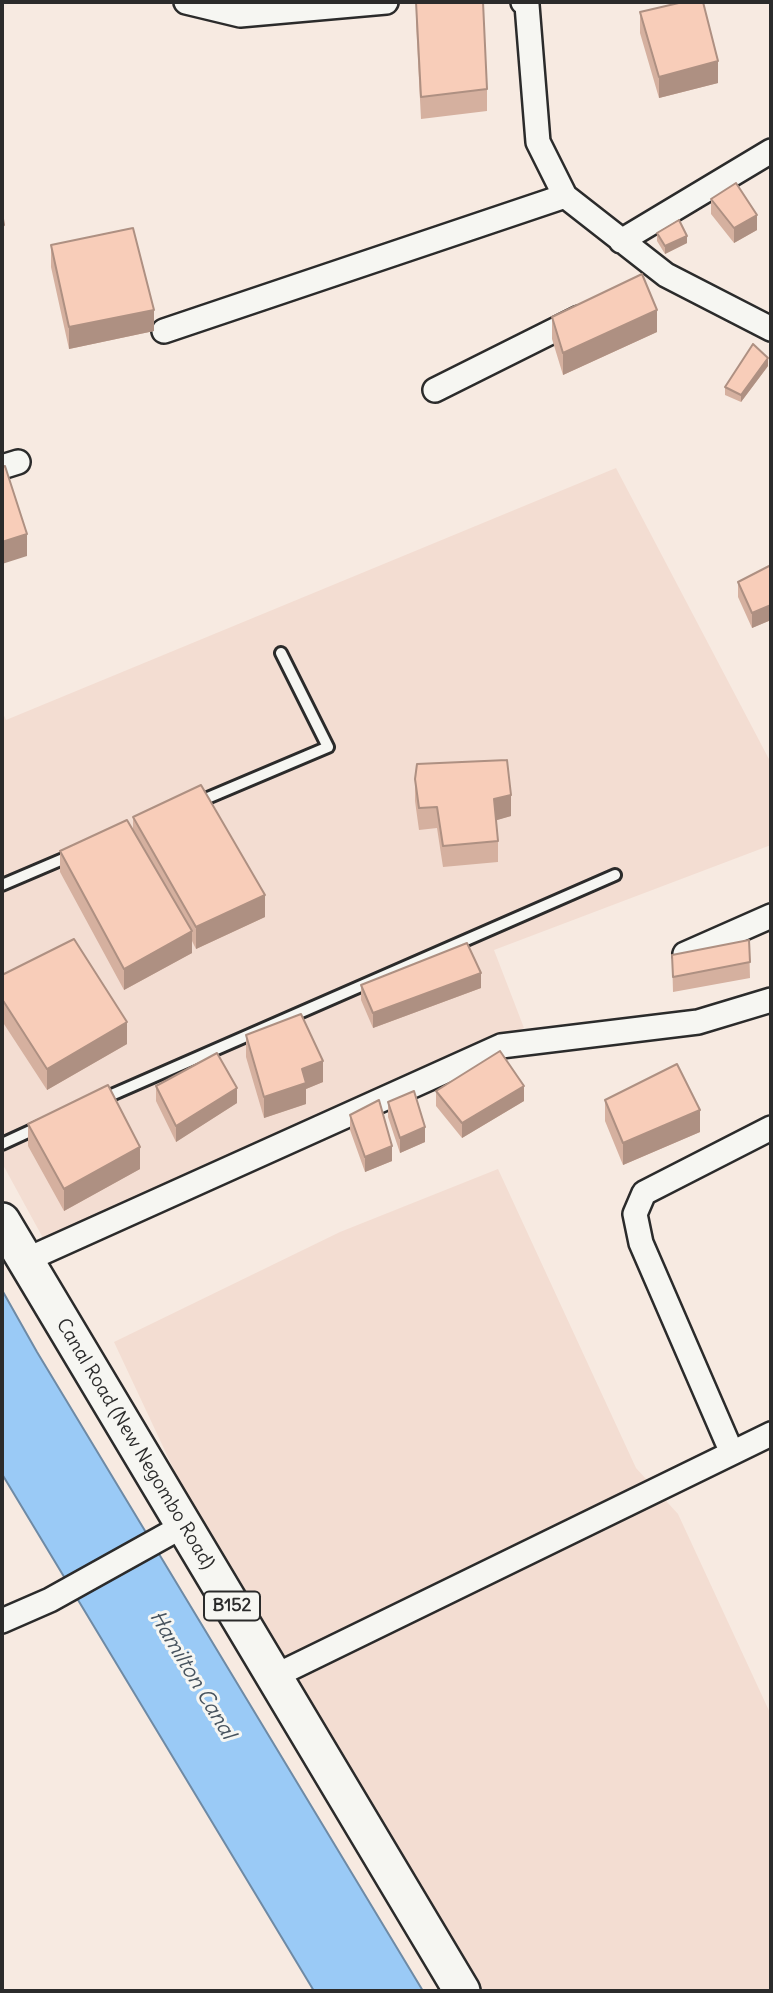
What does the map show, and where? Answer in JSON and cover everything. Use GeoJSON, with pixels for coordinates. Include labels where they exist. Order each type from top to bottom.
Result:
{"type":"FeatureCollection","features":[{"type":"Feature","properties":{"kind":"main road","name":"Canal Road (New Negombo Road)"},"geometry":{"type":"LineString","coordinates":[[2,1221],[177,1530],[275,1676],[463,1991]]}},
{"type":"Feature","properties":{"kind":"street"},"geometry":{"type":"LineString","coordinates":[[186,2],[241,8],[386,2]]}},
{"type":"Feature","properties":{"kind":"street"},"geometry":{"type":"LineString","coordinates":[[523,2],[527,5],[538,142],[565,196],[666,275],[771,329]]}},
{"type":"Feature","properties":{"kind":"street"},"geometry":{"type":"LineString","coordinates":[[621,242],[771,151]]}},
{"type":"Feature","properties":{"kind":"street"},"geometry":{"type":"LineString","coordinates":[[164,331],[565,196]]}},
{"type":"Feature","properties":{"kind":"street"},"geometry":{"type":"LineString","coordinates":[[642,287],[666,275]]}},
{"type":"Feature","properties":{"kind":"street"},"geometry":{"type":"LineString","coordinates":[[435,390],[593,311]]}},
{"type":"Feature","properties":{"kind":"street"},"geometry":{"type":"LineString","coordinates":[[685,954],[771,916]]}},
{"type":"Feature","properties":{"kind":"street"},"geometry":{"type":"LineString","coordinates":[[26,1260],[501,1046],[698,1022],[771,1000]]}},
{"type":"Feature","properties":{"kind":"street"},"geometry":{"type":"LineString","coordinates":[[732,1453],[641,1243],[635,1214],[644,1193],[771,1129]]}},
{"type":"Feature","properties":{"kind":"street"},"geometry":{"type":"LineString","coordinates":[[275,1676],[732,1453],[769,1442]]}},
{"type":"Feature","properties":{"kind":"street"},"geometry":{"type":"LineString","coordinates":[[2,1621],[50,1600],[177,1530]]}},
{"type":"Feature","properties":{"kind":"lane"},"geometry":{"type":"LineString","coordinates":[[188,806],[328,747],[281,653]]}},
{"type":"Feature","properties":{"kind":"lane"},"geometry":{"type":"LineString","coordinates":[[2,885],[76,854]]}},
{"type":"Feature","properties":{"kind":"lane"},"geometry":{"type":"LineString","coordinates":[[91,1104],[615,874]]}},
{"type":"Feature","properties":{"kind":"lane"},"geometry":{"type":"LineString","coordinates":[[2,1144],[53,1121]]}},
{"type":"Feature","properties":{"kind":"shaded area"},"geometry":{"type":"Polygon","coordinates":[[[616,468],[771,763],[771,845],[494,950],[524,1028],[43,1238],[2,1163],[2,711],[6,720],[616,468]]]}},
{"type":"Feature","properties":{"kind":"shaded area"},"geometry":{"type":"Polygon","coordinates":[[[498,1169],[636,1468],[678,1514],[771,1715],[771,1991],[478,1991],[197,1519],[114,1342],[340,1232],[498,1169]]]}},
{"type":"Feature","properties":{"kind":"water","name":"Hamilton Canal"},"geometry":{"type":"Polygon","coordinates":[[[2,1290],[423,1991],[314,1991],[2,1474],[2,1290]]]}},
{"type":"Feature","properties":{"kind":"building"},"geometry":{"type":"Polygon","coordinates":[[[416,2],[483,2],[487,89],[421,97],[416,2]]]}},
{"type":"Feature","properties":{"kind":"building"},"geometry":{"type":"Polygon","coordinates":[[[683,2],[703,2],[718,61],[659,77],[640,12],[683,2]]]}},
{"type":"Feature","properties":{"kind":"building"},"geometry":{"type":"Polygon","coordinates":[[[736,183],[757,215],[734,228],[711,199],[736,183]]]}},
{"type":"Feature","properties":{"kind":"building"},"geometry":{"type":"Polygon","coordinates":[[[679,220],[687,236],[665,246],[657,233],[679,220]]]}},
{"type":"Feature","properties":{"kind":"building"},"geometry":{"type":"Polygon","coordinates":[[[133,228],[154,310],[69,327],[51,245],[133,228]]]}},
{"type":"Feature","properties":{"kind":"building"},"geometry":{"type":"Polygon","coordinates":[[[642,274],[657,310],[563,353],[552,317],[642,274]]]}},
{"type":"Feature","properties":{"kind":"building"},"geometry":{"type":"Polygon","coordinates":[[[753,344],[768,358],[741,395],[725,387],[753,344]]]}},
{"type":"Feature","properties":{"kind":"building"},"geometry":{"type":"Polygon","coordinates":[[[5,466],[27,534],[2,542],[2,467],[5,466]]]}},
{"type":"Feature","properties":{"kind":"building"},"geometry":{"type":"Polygon","coordinates":[[[771,565],[771,605],[752,613],[738,582],[771,565]]]}},
{"type":"Feature","properties":{"kind":"building"},"geometry":{"type":"Polygon","coordinates":[[[507,760],[511,795],[494,799],[498,841],[443,846],[437,807],[419,808],[415,779],[417,764],[507,760]]]}},
{"type":"Feature","properties":{"kind":"building"},"geometry":{"type":"Polygon","coordinates":[[[201,785],[265,895],[196,927],[133,817],[201,785]]]}},
{"type":"Feature","properties":{"kind":"building"},"geometry":{"type":"Polygon","coordinates":[[[127,820],[192,931],[124,969],[60,851],[127,820]]]}},
{"type":"Feature","properties":{"kind":"building"},"geometry":{"type":"Polygon","coordinates":[[[74,939],[127,1022],[47,1069],[2,999],[2,975],[74,939]]]}},
{"type":"Feature","properties":{"kind":"building"},"geometry":{"type":"Polygon","coordinates":[[[749,940],[750,962],[673,977],[672,955],[749,940]]]}},
{"type":"Feature","properties":{"kind":"building"},"geometry":{"type":"Polygon","coordinates":[[[467,943],[481,973],[373,1013],[361,985],[467,943]]]}},
{"type":"Feature","properties":{"kind":"building"},"geometry":{"type":"Polygon","coordinates":[[[301,1014],[323,1061],[302,1069],[306,1083],[264,1097],[246,1035],[301,1014]]]}},
{"type":"Feature","properties":{"kind":"building"},"geometry":{"type":"Polygon","coordinates":[[[500,1051],[524,1086],[462,1123],[436,1091],[500,1051]]]}},
{"type":"Feature","properties":{"kind":"building"},"geometry":{"type":"Polygon","coordinates":[[[217,1053],[237,1088],[176,1126],[156,1086],[217,1053]]]}},
{"type":"Feature","properties":{"kind":"building"},"geometry":{"type":"Polygon","coordinates":[[[677,1064],[700,1110],[623,1143],[605,1100],[677,1064]]]}},
{"type":"Feature","properties":{"kind":"building"},"geometry":{"type":"Polygon","coordinates":[[[108,1085],[140,1147],[64,1189],[28,1124],[108,1085]]]}},
{"type":"Feature","properties":{"kind":"building"},"geometry":{"type":"Polygon","coordinates":[[[414,1091],[425,1127],[400,1138],[388,1102],[414,1091]]]}},
{"type":"Feature","properties":{"kind":"building"},"geometry":{"type":"Polygon","coordinates":[[[379,1100],[392,1146],[365,1157],[350,1115],[379,1100]]]}}]}
